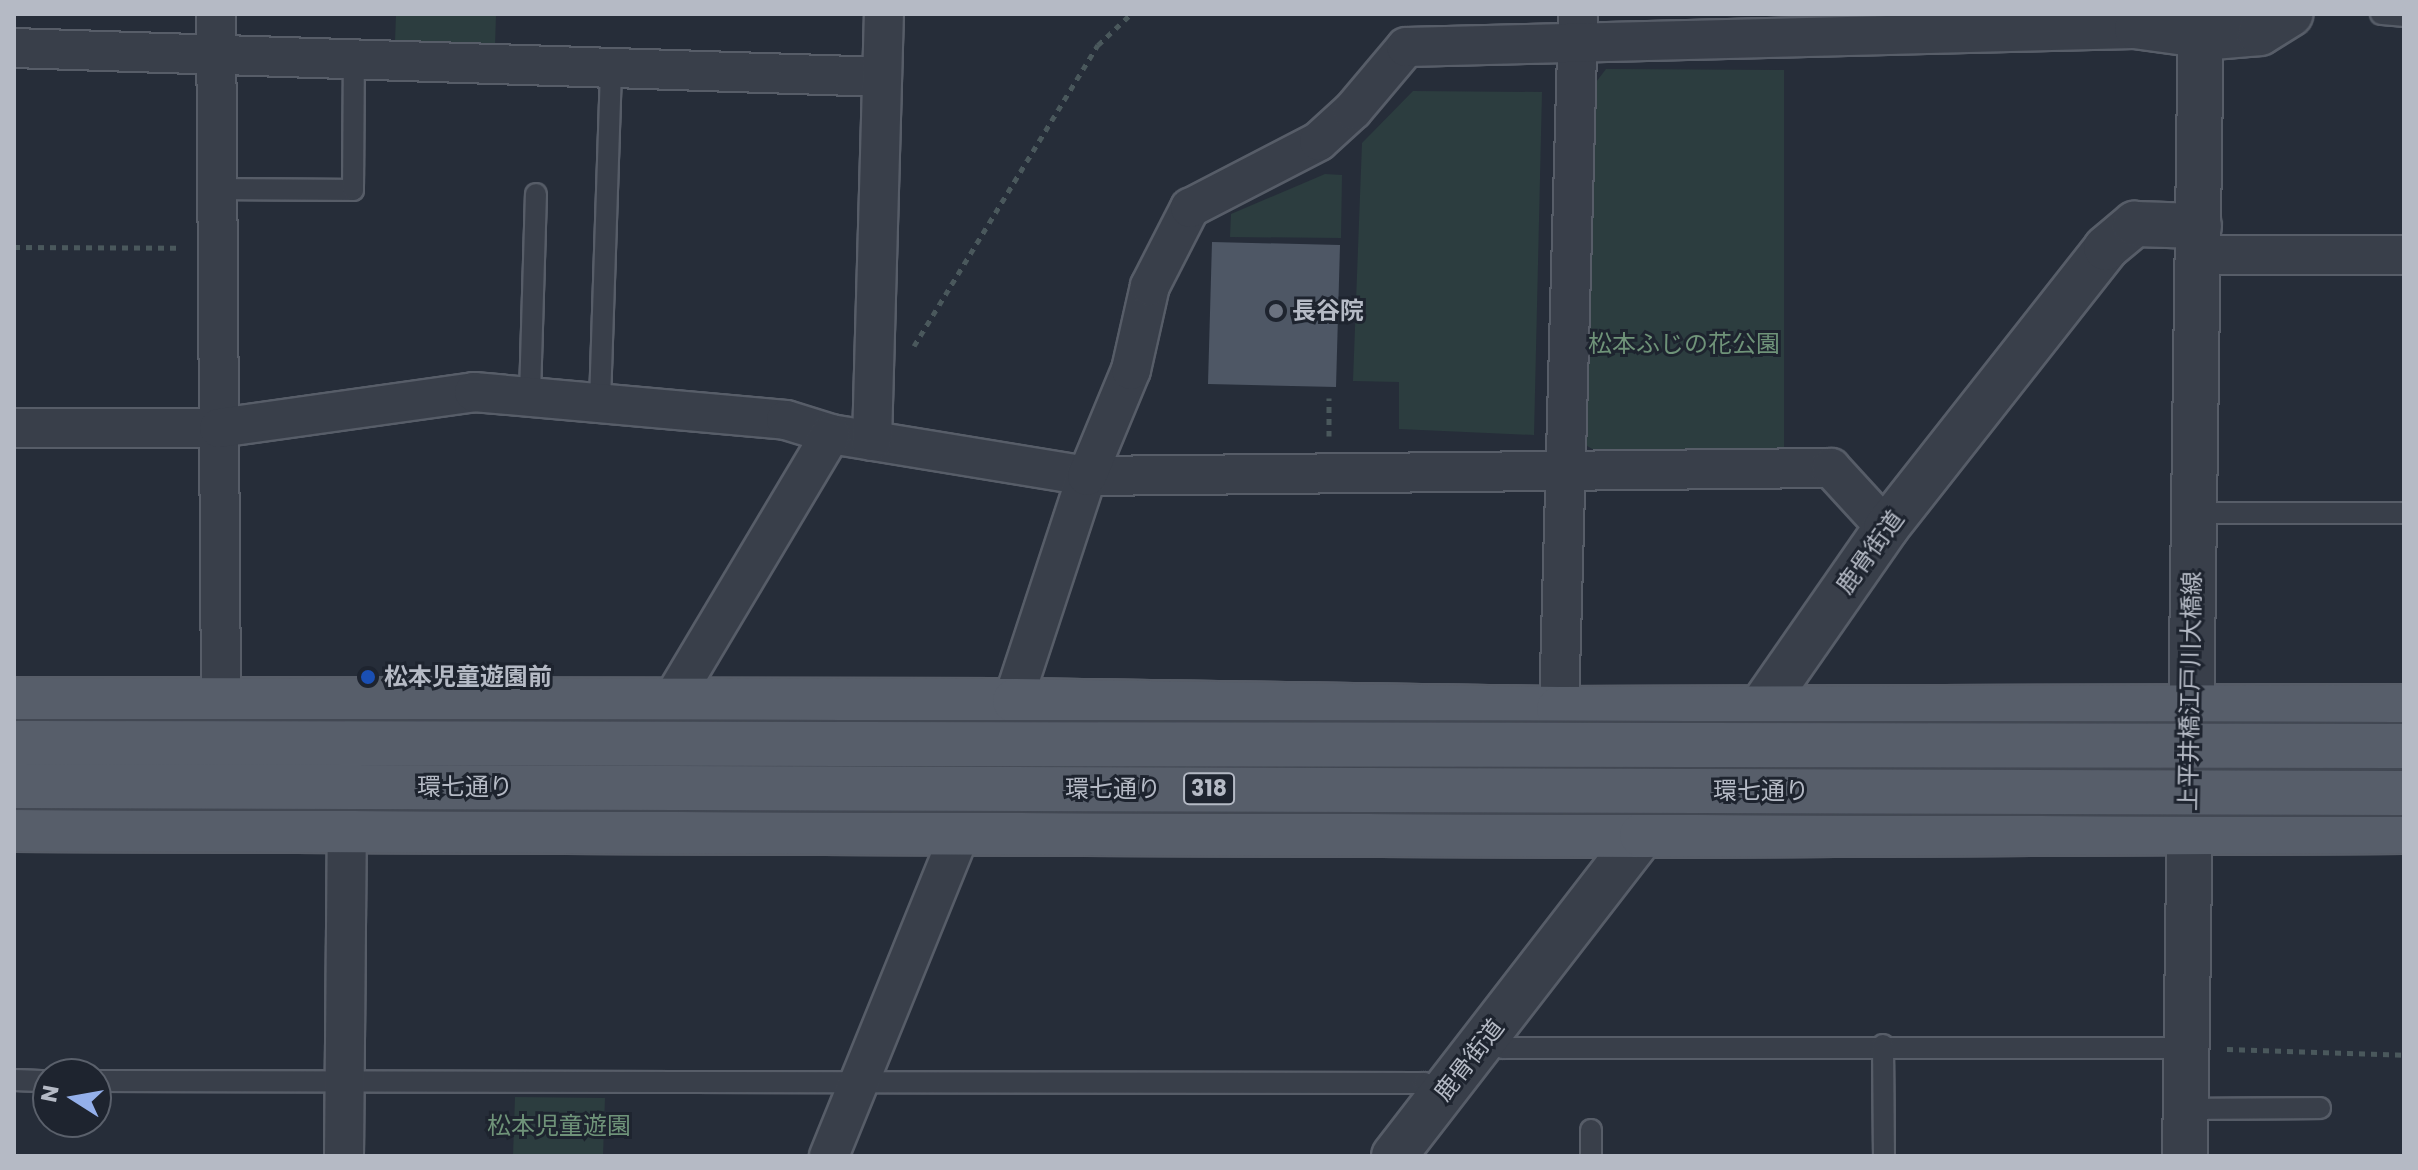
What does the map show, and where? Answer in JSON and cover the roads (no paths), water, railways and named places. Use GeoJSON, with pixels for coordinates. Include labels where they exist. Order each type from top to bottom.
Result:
{"type":"FeatureCollection","features":[{"type":"Feature","properties":{"kind":"main road"},"geometry":{"type":"LineString","coordinates":[[14,700],[670,704],[1015,701],[1559,709],[2404,707]]}},
{"type":"Feature","properties":{"kind":"main road","name":"環七通り"},"geometry":{"type":"LineString","coordinates":[[14,743],[2404,746]]}},
{"type":"Feature","properties":{"kind":"main road","name":"環七通り"},"geometry":{"type":"LineString","coordinates":[[14,786],[2404,793]]}},
{"type":"Feature","properties":{"kind":"main road"},"geometry":{"type":"LineString","coordinates":[[14,829],[961,830],[1642,835],[2404,831]]}},
{"type":"Feature","properties":{"kind":"street"},"geometry":{"type":"LineString","coordinates":[[216,14],[221,699]]}},
{"type":"Feature","properties":{"kind":"street"},"geometry":{"type":"LineString","coordinates":[[872,441],[884,14]]}},
{"type":"Feature","properties":{"kind":"street"},"geometry":{"type":"LineString","coordinates":[[829,1156],[1015,701],[1087,476],[1131,370],[1150,286],[1190,208],[1319,141],[1353,110],[1406,47],[1578,27],[2134,29],[2201,26],[2260,33],[2291,14]]}},
{"type":"Feature","properties":{"kind":"street"},"geometry":{"type":"LineString","coordinates":[[2201,26],[2199,240],[2404,255]]}},
{"type":"Feature","properties":{"kind":"street"},"geometry":{"type":"LineString","coordinates":[[1559,709],[1578,27]]}},
{"type":"Feature","properties":{"kind":"street"},"geometry":{"type":"LineString","coordinates":[[14,48],[882,77]]}},
{"type":"Feature","properties":{"kind":"street","name":"鹿骨街道"},"geometry":{"type":"LineString","coordinates":[[1394,1156],[1642,835],[1761,708],[1886,528],[2123,231],[2135,224],[2199,240]]}},
{"type":"Feature","properties":{"kind":"street","name":"上平井橋江戸川大橋線"},"geometry":{"type":"LineString","coordinates":[[2185,1156],[2187,830],[2199,240]]}},
{"type":"Feature","properties":{"kind":"street"},"geometry":{"type":"LineString","coordinates":[[14,428],[219,428],[474,392],[786,420],[831,434],[1087,476],[1831,468],[1886,528]]}},
{"type":"Feature","properties":{"kind":"street"},"geometry":{"type":"LineString","coordinates":[[670,704],[831,434]]}},
{"type":"Feature","properties":{"kind":"street"},"geometry":{"type":"LineString","coordinates":[[344,1156],[347,831]]}},
{"type":"Feature","properties":{"kind":"lane"},"geometry":{"type":"LineString","coordinates":[[2381,14],[2404,16]]}},
{"type":"Feature","properties":{"kind":"lane"},"geometry":{"type":"LineString","coordinates":[[218,189],[353,190],[354,58]]}},
{"type":"Feature","properties":{"kind":"lane"},"geometry":{"type":"LineString","coordinates":[[600,402],[611,67]]}},
{"type":"Feature","properties":{"kind":"lane"},"geometry":{"type":"LineString","coordinates":[[530,395],[536,194]]}},
{"type":"Feature","properties":{"kind":"lane"},"geometry":{"type":"LineString","coordinates":[[2194,513],[2404,513]]}},
{"type":"Feature","properties":{"kind":"lane"},"geometry":{"type":"LineString","coordinates":[[1489,1036],[1503,1048],[1883,1045],[2186,1048]]}},
{"type":"Feature","properties":{"kind":"lane"},"geometry":{"type":"LineString","coordinates":[[1883,1045],[1884,1156]]}},
{"type":"Feature","properties":{"kind":"lane"},"geometry":{"type":"LineString","coordinates":[[112,1081],[858,1086],[1424,1083],[1443,1093]]}},
{"type":"Feature","properties":{"kind":"lane"},"geometry":{"type":"LineString","coordinates":[[2185,1109],[2320,1108]]}},
{"type":"Feature","properties":{"kind":"lane"},"geometry":{"type":"LineString","coordinates":[[1591,1130],[1591,1156]]}},
{"type":"Feature","properties":{"kind":"place","name":"長谷院"},"geometry":{"type":"Point","coordinates":[1276,311]}},
{"type":"Feature","properties":{"kind":"place","name":"松本児童遊園前"},"geometry":{"type":"Point","coordinates":[368,677]}},
{"type":"Feature","properties":{"kind":"park label","name":"松本ふじの花公園"},"geometry":{"type":"Point","coordinates":[1684,344]}},
{"type":"Feature","properties":{"kind":"park label","name":"松本児童遊園"},"geometry":{"type":"Point","coordinates":[559,1126]}}]}
